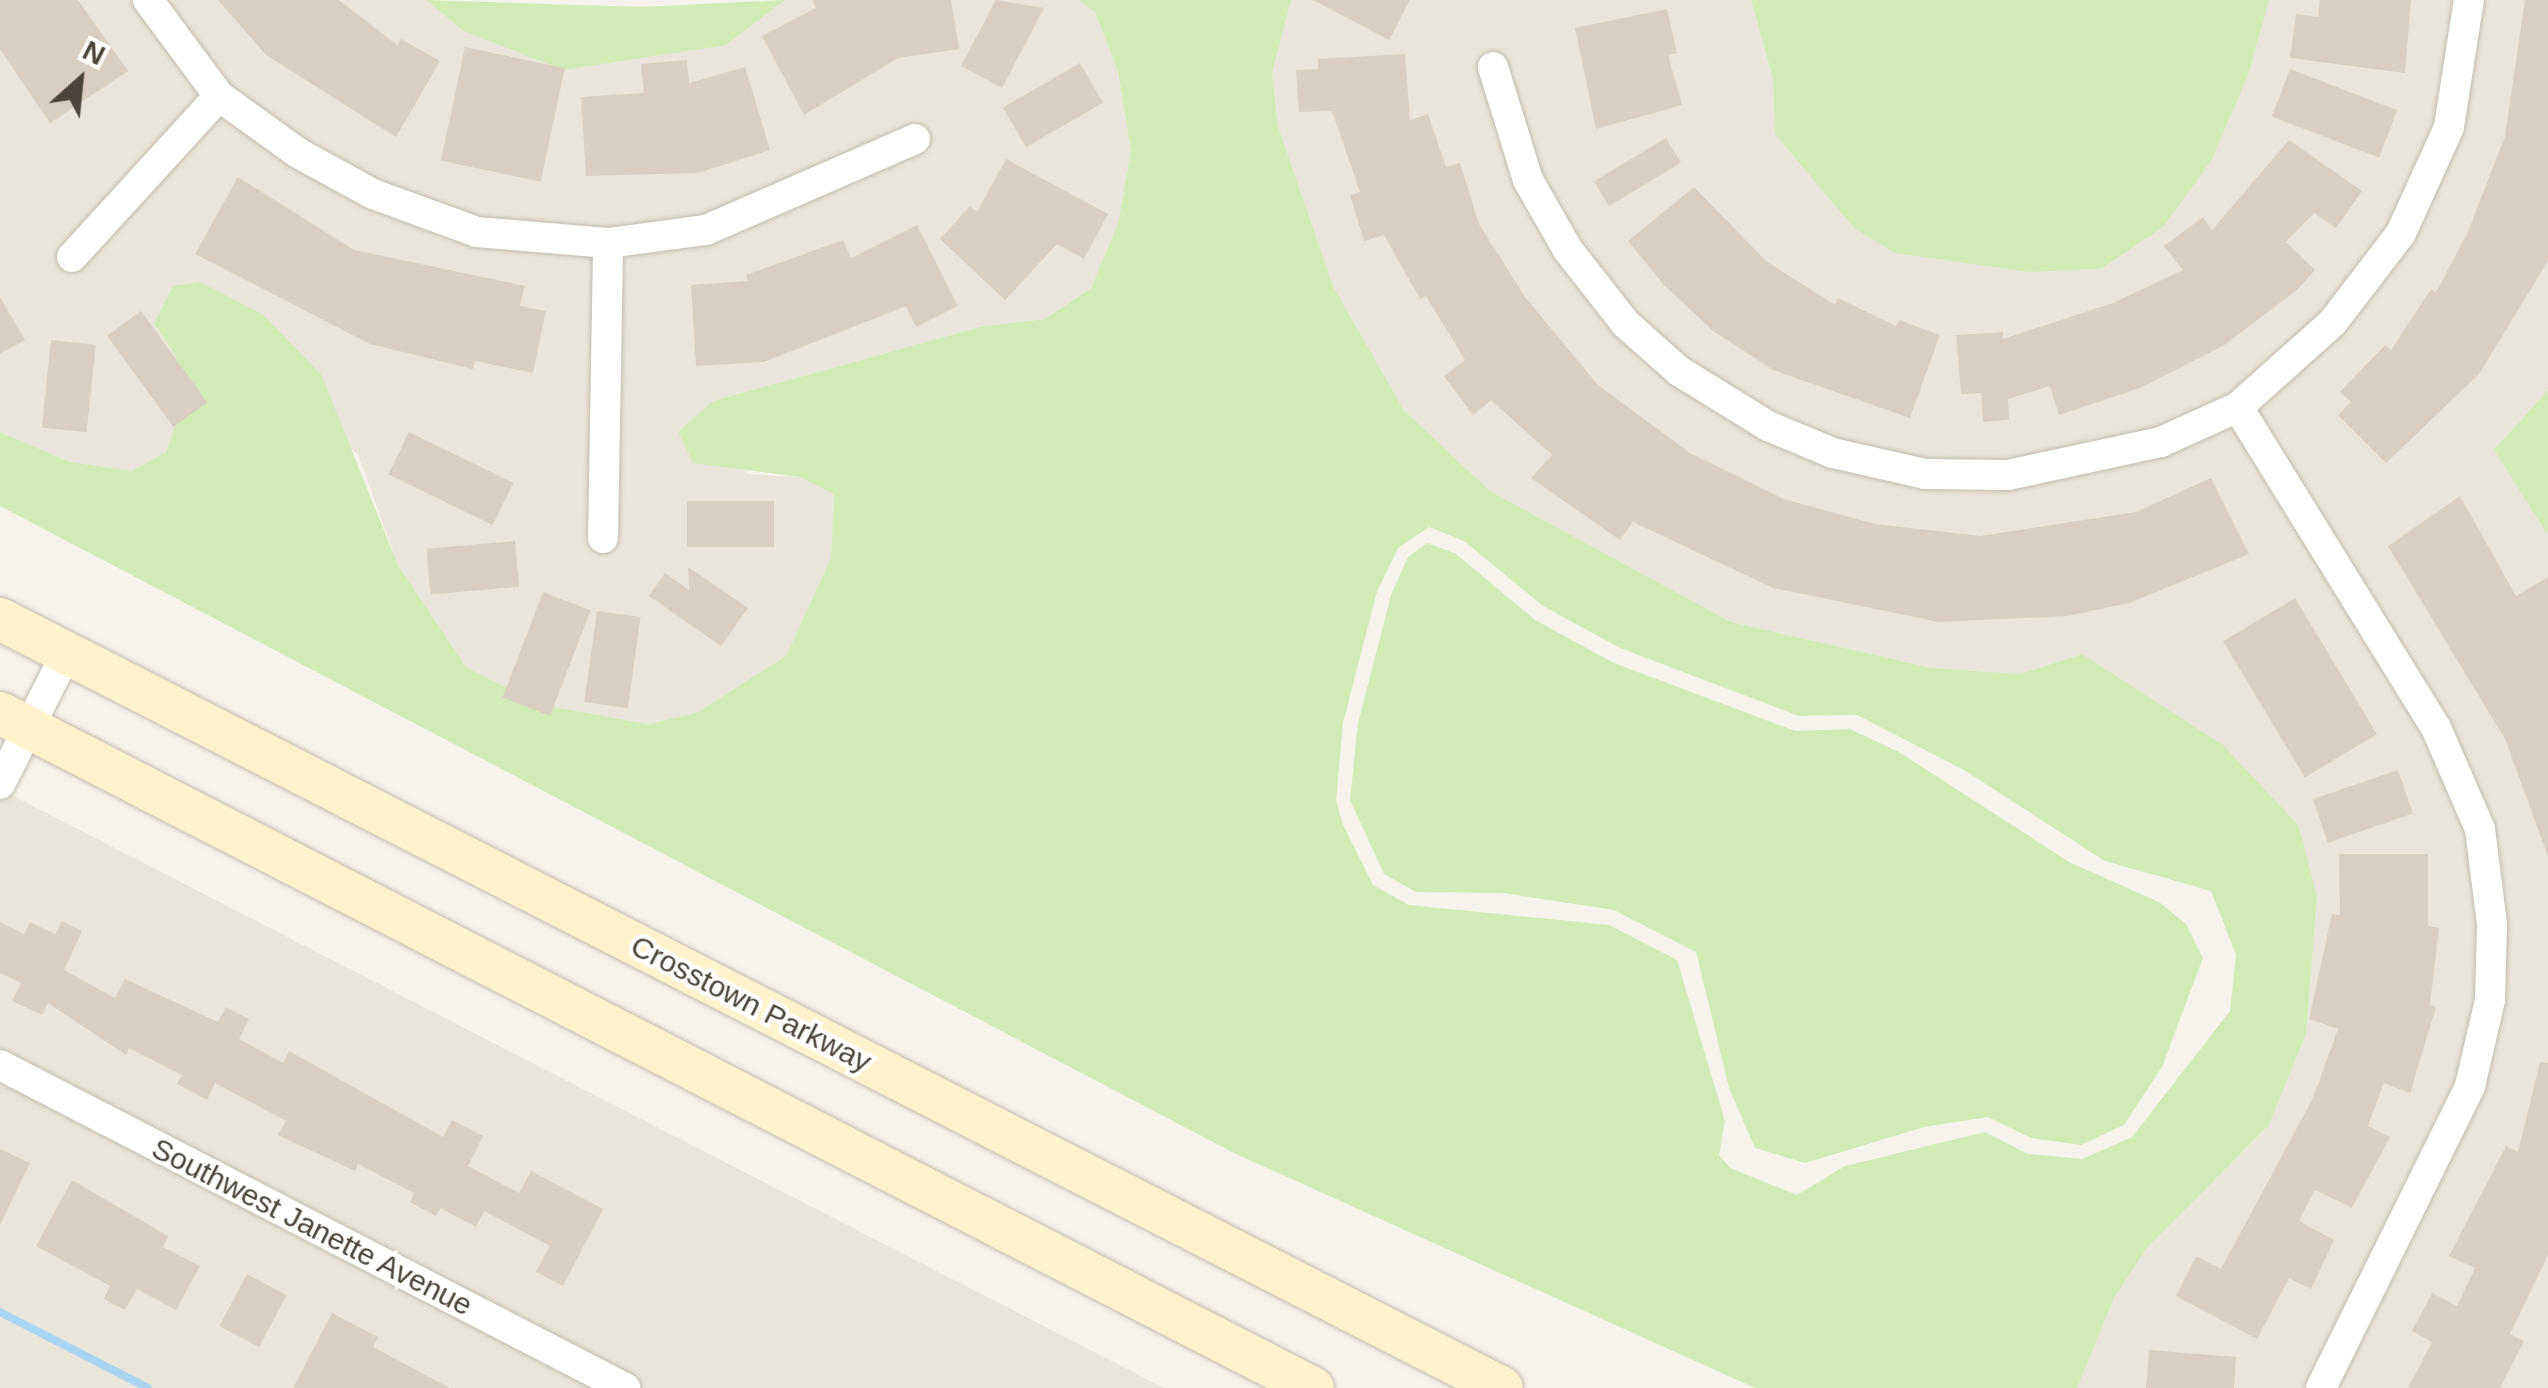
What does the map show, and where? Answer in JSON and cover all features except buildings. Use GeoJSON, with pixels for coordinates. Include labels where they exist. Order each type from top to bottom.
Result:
{"type":"FeatureCollection","features":[{"type":"Feature","properties":{"kind":"main road","name":"Crosstown Parkway"},"geometry":{"type":"LineString","coordinates":[[0,619],[1502,1388]]}},
{"type":"Feature","properties":{"kind":"main road"},"geometry":{"type":"LineString","coordinates":[[15,721],[1313,1388]]}},
{"type":"Feature","properties":{"kind":"street"},"geometry":{"type":"LineString","coordinates":[[148,0],[219,96],[372,194],[476,232],[608,243],[706,230],[916,139]]}},
{"type":"Feature","properties":{"kind":"street"},"geometry":{"type":"LineString","coordinates":[[1493,67],[1528,180],[1568,250],[1626,324],[1680,372],[1768,426],[1833,453],[1925,474],[2008,475],[2161,442],[2238,407],[2333,322],[2401,233],[2449,127],[2469,0]]}},
{"type":"Feature","properties":{"kind":"street"},"geometry":{"type":"LineString","coordinates":[[72,257],[219,96]]}},
{"type":"Feature","properties":{"kind":"street"},"geometry":{"type":"LineString","coordinates":[[603,538],[608,243]]}},
{"type":"Feature","properties":{"kind":"street"},"geometry":{"type":"LineString","coordinates":[[2238,407],[2436,728],[2480,829],[2492,924],[2490,1000],[2470,1086],[2320,1388]]}},
{"type":"Feature","properties":{"kind":"street"},"geometry":{"type":"LineString","coordinates":[[0,784],[15,721],[66,654]]}},
{"type":"Feature","properties":{"kind":"street","name":"Southwest Janette Avenue"},"geometry":{"type":"LineString","coordinates":[[0,1066],[625,1388]]}},
{"type":"Feature","properties":{"kind":"shaded area"},"geometry":{"type":"Polygon","coordinates":[[[0,0],[426,0],[462,30],[726,45],[785,0],[1079,0],[1095,11],[1118,72],[1131,151],[1118,224],[1091,288],[1045,319],[980,327],[713,401],[747,474],[800,477],[834,494],[831,558],[786,656],[696,713],[648,724],[538,704],[466,667],[398,565],[358,454],[154,324],[175,353],[179,416],[166,452],[133,471],[70,462],[0,432],[0,0]]]}},
{"type":"Feature","properties":{"kind":"shaded area"},"geometry":{"type":"Polygon","coordinates":[[[1291,0],[1751,0],[1773,79],[1775,134],[2029,272],[2101,269],[2163,227],[2249,73],[2269,0],[2548,0],[2548,390],[2495,450],[2548,535],[2548,1388],[2077,1388],[2114,1298],[2146,1249],[2269,1125],[2306,1034],[2317,897],[2299,826],[2082,654],[2020,674],[1932,668],[1731,622],[1490,491],[1404,410],[1333,286],[1278,126],[1272,73],[1291,0]]]}},
{"type":"Feature","properties":{"kind":"shaded area"},"geometry":{"type":"Polygon","coordinates":[[[0,789],[1164,1388],[0,1388],[0,789]]]}},
{"type":"Feature","properties":{"kind":"green space"},"geometry":{"type":"Polygon","coordinates":[[[426,0],[641,7],[785,0],[726,45],[563,70],[462,30],[426,0]]]}},
{"type":"Feature","properties":{"kind":"green space"},"geometry":{"type":"Polygon","coordinates":[[[1079,0],[1291,0],[1272,73],[1278,126],[1333,286],[1404,410],[1490,491],[1731,622],[1932,668],[2020,674],[2082,654],[2223,745],[2299,826],[2317,897],[2306,1034],[2269,1125],[2146,1249],[2114,1298],[2077,1388],[1755,1388],[1236,1154],[0,506],[0,432],[70,462],[132,471],[166,452],[179,416],[175,354],[154,324],[173,286],[200,282],[262,314],[321,374],[398,565],[466,667],[538,704],[648,724],[696,713],[786,656],[831,558],[834,494],[800,477],[693,463],[678,432],[713,401],[980,327],[1045,319],[1091,288],[1118,224],[1131,151],[1118,72],[1095,12],[1079,0]],[[1429,527],[1398,548],[1377,592],[1343,723],[1336,800],[1343,825],[1373,885],[1409,905],[1609,925],[1677,960],[1725,1121],[1719,1155],[1730,1168],[1797,1195],[1845,1166],[1985,1132],[2028,1154],[2082,1159],[2132,1137],[2230,1011],[2236,955],[2211,891],[2105,861],[1964,770],[1857,715],[1799,716],[1620,648],[1543,606],[1464,541],[1429,527]]]}},
{"type":"Feature","properties":{"kind":"green space"},"geometry":{"type":"Polygon","coordinates":[[[1751,0],[2269,0],[2249,73],[2211,161],[2163,227],[2101,269],[2029,272],[1895,253],[1854,228],[1775,134],[1773,79],[1751,0]]]}},
{"type":"Feature","properties":{"kind":"green space"},"geometry":{"type":"Polygon","coordinates":[[[2548,390],[2548,535],[2494,450],[2548,390]]]}},
{"type":"Feature","properties":{"kind":"green space"},"geometry":{"type":"Polygon","coordinates":[[[1427,543],[1455,553],[1535,620],[1614,663],[1795,731],[1850,729],[1899,752],[2069,862],[2159,902],[2186,924],[2203,958],[2162,1067],[2124,1125],[2081,1145],[2031,1138],[1988,1117],[1924,1127],[1805,1163],[1755,1148],[1729,1088],[1696,952],[1614,910],[1503,893],[1416,892],[1384,874],[1350,800],[1358,723],[1391,595],[1408,557],[1427,543]]]}},
{"type":"Feature","properties":{"kind":"waterway"},"geometry":{"type":"LineString","coordinates":[[0,1312],[148,1388]]}}]}
